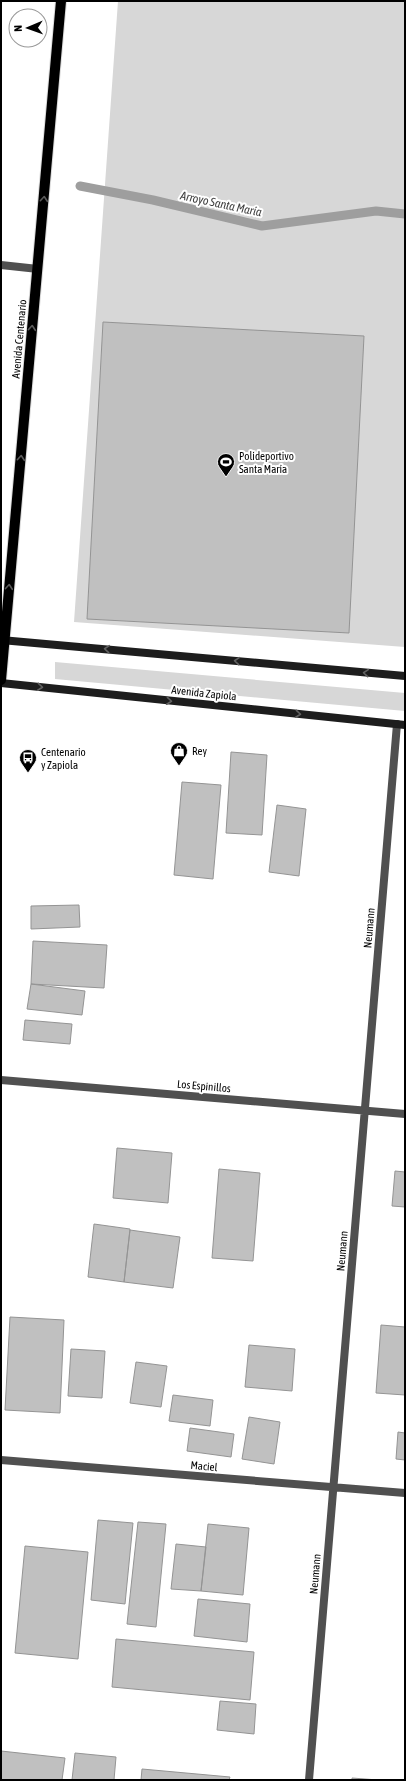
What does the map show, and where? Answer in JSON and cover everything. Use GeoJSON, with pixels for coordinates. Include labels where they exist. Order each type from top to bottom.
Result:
{"type":"FeatureCollection","features":[{"type":"Feature","properties":{"kind":"main road","name":"Avenida Centenario"},"geometry":{"type":"LineString","coordinates":[[1,680],[3,640],[38,269],[61,1]]}},
{"type":"Feature","properties":{"kind":"main road"},"geometry":{"type":"LineString","coordinates":[[3,640],[405,676]]}},
{"type":"Feature","properties":{"kind":"main road","name":"Avenida Zapiola"},"geometry":{"type":"LineString","coordinates":[[1,683],[401,725]]}},
{"type":"Feature","properties":{"kind":"street"},"geometry":{"type":"LineString","coordinates":[[1,265],[38,269]]}},
{"type":"Feature","properties":{"kind":"street","name":"Neumann"},"geometry":{"type":"LineString","coordinates":[[310,1780],[365,1111],[401,725]]}},
{"type":"Feature","properties":{"kind":"street","name":"Los Espinillos"},"geometry":{"type":"LineString","coordinates":[[1,1080],[405,1114]]}},
{"type":"Feature","properties":{"kind":"street","name":"Maciel"},"geometry":{"type":"LineString","coordinates":[[1,1460],[405,1493]]}},
{"type":"Feature","properties":{"kind":"shaded area"},"geometry":{"type":"Polygon","coordinates":[[[118,1],[405,1],[405,647],[74,622],[118,1]]]}},
{"type":"Feature","properties":{"kind":"shaded area"},"geometry":{"type":"Polygon","coordinates":[[[55,662],[405,693],[405,711],[55,679],[55,662]]]}},
{"type":"Feature","properties":{"kind":"building","name":"Polideportivo Santa María"},"geometry":{"type":"Polygon","coordinates":[[[103,322],[364,336],[349,633],[87,619],[103,322]]]}},
{"type":"Feature","properties":{"kind":"building"},"geometry":{"type":"Polygon","coordinates":[[[231,752],[267,755],[262,835],[226,833],[231,752]]]}},
{"type":"Feature","properties":{"kind":"building"},"geometry":{"type":"Polygon","coordinates":[[[182,782],[221,785],[213,879],[174,875],[182,782]]]}},
{"type":"Feature","properties":{"kind":"building"},"geometry":{"type":"Polygon","coordinates":[[[277,805],[306,809],[299,876],[269,872],[277,805]]]}},
{"type":"Feature","properties":{"kind":"building"},"geometry":{"type":"Polygon","coordinates":[[[79,905],[80,927],[31,929],[31,906],[79,905]]]}},
{"type":"Feature","properties":{"kind":"building"},"geometry":{"type":"Polygon","coordinates":[[[33,941],[107,945],[104,988],[31,984],[33,941]]]}},
{"type":"Feature","properties":{"kind":"building"},"geometry":{"type":"Polygon","coordinates":[[[31,984],[85,991],[82,1015],[27,1009],[31,984]]]}},
{"type":"Feature","properties":{"kind":"building"},"geometry":{"type":"Polygon","coordinates":[[[25,1020],[72,1024],[70,1044],[23,1040],[25,1020]]]}},
{"type":"Feature","properties":{"kind":"building"},"geometry":{"type":"Polygon","coordinates":[[[117,1148],[172,1153],[168,1203],[113,1198],[117,1148]]]}},
{"type":"Feature","properties":{"kind":"building"},"geometry":{"type":"Polygon","coordinates":[[[219,1169],[260,1173],[253,1261],[212,1258],[219,1169]]]}},
{"type":"Feature","properties":{"kind":"building"},"geometry":{"type":"Polygon","coordinates":[[[395,1171],[405,1172],[405,1207],[392,1206],[395,1171]]]}},
{"type":"Feature","properties":{"kind":"building"},"geometry":{"type":"Polygon","coordinates":[[[94,1224],[130,1229],[124,1282],[88,1277],[94,1224]]]}},
{"type":"Feature","properties":{"kind":"building"},"geometry":{"type":"Polygon","coordinates":[[[130,1230],[180,1237],[173,1288],[124,1282],[130,1230]]]}},
{"type":"Feature","properties":{"kind":"building"},"geometry":{"type":"Polygon","coordinates":[[[10,1317],[64,1320],[60,1413],[5,1410],[10,1317]]]}},
{"type":"Feature","properties":{"kind":"building"},"geometry":{"type":"Polygon","coordinates":[[[381,1325],[405,1327],[405,1395],[376,1393],[381,1325]]]}},
{"type":"Feature","properties":{"kind":"building"},"geometry":{"type":"Polygon","coordinates":[[[249,1345],[295,1349],[292,1391],[245,1387],[249,1345]]]}},
{"type":"Feature","properties":{"kind":"building"},"geometry":{"type":"Polygon","coordinates":[[[71,1349],[105,1351],[102,1398],[68,1396],[71,1349]]]}},
{"type":"Feature","properties":{"kind":"building"},"geometry":{"type":"Polygon","coordinates":[[[136,1362],[167,1366],[161,1407],[130,1403],[136,1362]]]}},
{"type":"Feature","properties":{"kind":"building"},"geometry":{"type":"Polygon","coordinates":[[[173,1395],[213,1400],[210,1426],[169,1421],[173,1395]]]}},
{"type":"Feature","properties":{"kind":"building"},"geometry":{"type":"Polygon","coordinates":[[[249,1417],[280,1422],[274,1464],[242,1459],[249,1417]]]}},
{"type":"Feature","properties":{"kind":"building"},"geometry":{"type":"Polygon","coordinates":[[[190,1428],[234,1434],[231,1457],[187,1451],[190,1428]]]}},
{"type":"Feature","properties":{"kind":"building"},"geometry":{"type":"Polygon","coordinates":[[[398,1432],[405,1433],[405,1460],[396,1459],[398,1432]]]}},
{"type":"Feature","properties":{"kind":"building"},"geometry":{"type":"Polygon","coordinates":[[[98,1520],[133,1523],[125,1604],[91,1600],[98,1520]]]}},
{"type":"Feature","properties":{"kind":"building"},"geometry":{"type":"Polygon","coordinates":[[[138,1522],[166,1524],[156,1627],[127,1624],[138,1522]]]}},
{"type":"Feature","properties":{"kind":"building"},"geometry":{"type":"Polygon","coordinates":[[[208,1524],[249,1528],[243,1595],[201,1591],[208,1524]]]}},
{"type":"Feature","properties":{"kind":"building"},"geometry":{"type":"Polygon","coordinates":[[[176,1544],[206,1547],[201,1591],[171,1589],[176,1544]]]}},
{"type":"Feature","properties":{"kind":"building"},"geometry":{"type":"Polygon","coordinates":[[[25,1546],[88,1552],[78,1659],[15,1653],[25,1546]]]}},
{"type":"Feature","properties":{"kind":"building"},"geometry":{"type":"Polygon","coordinates":[[[198,1599],[250,1604],[247,1642],[194,1636],[198,1599]]]}},
{"type":"Feature","properties":{"kind":"building"},"geometry":{"type":"Polygon","coordinates":[[[116,1639],[254,1652],[250,1700],[112,1687],[116,1639]]]}},
{"type":"Feature","properties":{"kind":"building"},"geometry":{"type":"Polygon","coordinates":[[[220,1701],[256,1704],[254,1734],[217,1730],[220,1701]]]}},
{"type":"Feature","properties":{"kind":"building"},"geometry":{"type":"Polygon","coordinates":[[[1,1751],[65,1758],[62,1780],[1,1780],[1,1751]]]}},
{"type":"Feature","properties":{"kind":"building"},"geometry":{"type":"Polygon","coordinates":[[[75,1753],[116,1757],[114,1780],[72,1780],[75,1753]]]}},
{"type":"Feature","properties":{"kind":"building"},"geometry":{"type":"Polygon","coordinates":[[[142,1769],[230,1777],[229,1780],[141,1780],[142,1769]]]}},
{"type":"Feature","properties":{"kind":"building"},"geometry":{"type":"Polygon","coordinates":[[[352,1778],[378,1780],[352,1780],[352,1778]]]}},
{"type":"Feature","properties":{"kind":"waterway","name":"Arroyo Santa María"},"geometry":{"type":"LineString","coordinates":[[80,186],[153,200],[262,226],[376,211],[405,214]]}},
{"type":"Feature","properties":{"kind":"place","name":"Polideportivo Santa María"},"geometry":{"type":"Point","coordinates":[226,477]}},
{"type":"Feature","properties":{"kind":"place","name":"Rey"},"geometry":{"type":"Point","coordinates":[179,766]}},
{"type":"Feature","properties":{"kind":"place","name":"Centenario y Zapiola"},"geometry":{"type":"Point","coordinates":[28,773]}}]}
